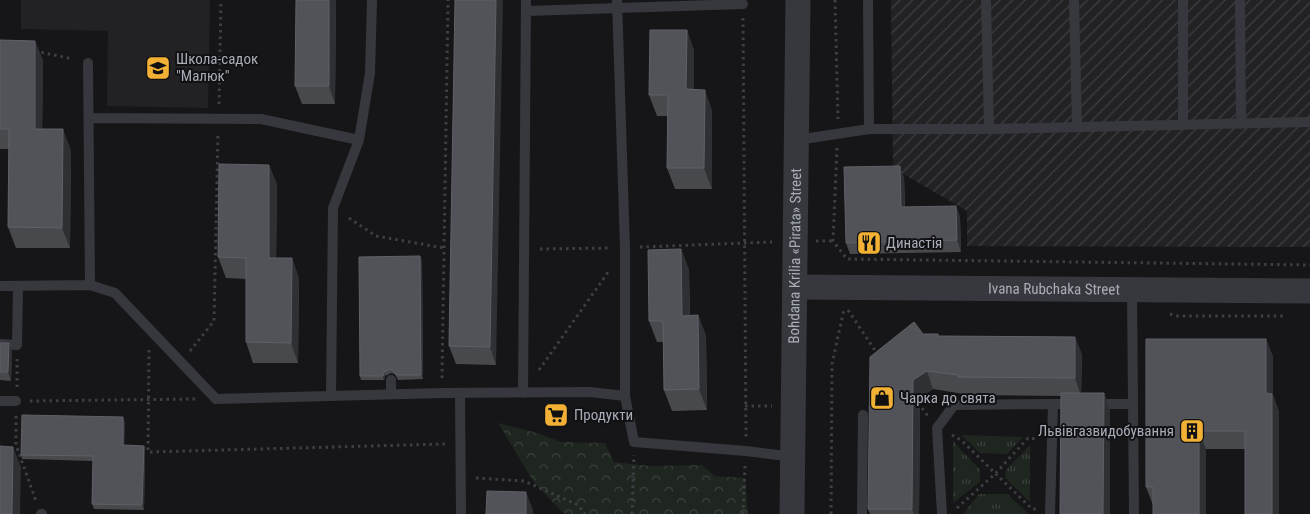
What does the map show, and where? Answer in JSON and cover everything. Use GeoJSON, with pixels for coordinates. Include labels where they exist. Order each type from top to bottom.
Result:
{"type":"FeatureCollection","features":[{"type":"Feature","properties":{"kind":"street","name":"Bohdana Krilia «Pirata» Street"},"geometry":{"type":"LineString","coordinates":[[792,514],[798,0]]}},
{"type":"Feature","properties":{"kind":"street","name":"Ivana Rubchaka Street"},"geometry":{"type":"LineString","coordinates":[[796,287],[1310,291]]}},
{"type":"Feature","properties":{"kind":"lane"},"geometry":{"type":"LineString","coordinates":[[331,396],[333,208],[359,140],[370,73],[372,0]]}},
{"type":"Feature","properties":{"kind":"lane"},"geometry":{"type":"LineString","coordinates":[[868,0],[869,130]]}},
{"type":"Feature","properties":{"kind":"lane"},"geometry":{"type":"LineString","coordinates":[[986,0],[989,129]]}},
{"type":"Feature","properties":{"kind":"lane"},"geometry":{"type":"LineString","coordinates":[[1074,0],[1077,127]]}},
{"type":"Feature","properties":{"kind":"lane"},"geometry":{"type":"LineString","coordinates":[[1183,0],[1184,125]]}},
{"type":"Feature","properties":{"kind":"lane"},"geometry":{"type":"LineString","coordinates":[[1240,0],[1241,124]]}},
{"type":"Feature","properties":{"kind":"lane"},"geometry":{"type":"LineString","coordinates":[[617,4],[625,248],[625,396],[634,442],[746,451],[793,458]]}},
{"type":"Feature","properties":{"kind":"lane"},"geometry":{"type":"LineString","coordinates":[[523,394],[526,5],[743,4]]}},
{"type":"Feature","properties":{"kind":"lane"},"geometry":{"type":"LineString","coordinates":[[88,63],[90,285]]}},
{"type":"Feature","properties":{"kind":"lane"},"geometry":{"type":"LineString","coordinates":[[89,118],[261,119],[359,140]]}},
{"type":"Feature","properties":{"kind":"lane"},"geometry":{"type":"LineString","coordinates":[[797,140],[869,130],[1310,122]]}},
{"type":"Feature","properties":{"kind":"lane"},"geometry":{"type":"LineString","coordinates":[[0,286],[90,285],[115,293],[216,399],[442,393],[523,394],[590,392],[625,396]]}},
{"type":"Feature","properties":{"kind":"lane"},"geometry":{"type":"LineString","coordinates":[[0,344],[17,344],[18,286]]}},
{"type":"Feature","properties":{"kind":"lane"},"geometry":{"type":"LineString","coordinates":[[1132,289],[1134,514]]}},
{"type":"Feature","properties":{"kind":"lane"},"geometry":{"type":"LineString","coordinates":[[390,380],[391,394]]}},
{"type":"Feature","properties":{"kind":"lane"},"geometry":{"type":"LineString","coordinates":[[460,394],[461,514]]}},
{"type":"Feature","properties":{"kind":"lane"},"geometry":{"type":"LineString","coordinates":[[0,401],[16,401]]}},
{"type":"Feature","properties":{"kind":"lane"},"geometry":{"type":"LineString","coordinates":[[1050,512],[1053,404]]}},
{"type":"Feature","properties":{"kind":"lane"},"geometry":{"type":"LineString","coordinates":[[942,514],[937,428],[954,405],[1133,404]]}},
{"type":"Feature","properties":{"kind":"lane"},"geometry":{"type":"LineString","coordinates":[[862,415],[862,514]]}},
{"type":"Feature","properties":{"kind":"path"},"geometry":{"type":"LineString","coordinates":[[181,362],[214,321],[221,0]]}},
{"type":"Feature","properties":{"kind":"path"},"geometry":{"type":"LineString","coordinates":[[442,393],[448,0]]}},
{"type":"Feature","properties":{"kind":"path"},"geometry":{"type":"LineString","coordinates":[[743,4],[746,451],[743,514]]}},
{"type":"Feature","properties":{"kind":"path"},"geometry":{"type":"LineString","coordinates":[[29,51],[38,51],[88,63]]}},
{"type":"Feature","properties":{"kind":"path"},"geometry":{"type":"LineString","coordinates":[[333,208],[376,236],[444,248]]}},
{"type":"Feature","properties":{"kind":"path"},"geometry":{"type":"LineString","coordinates":[[816,241],[833,241],[847,259],[1310,265]]}},
{"type":"Feature","properties":{"kind":"path"},"geometry":{"type":"LineString","coordinates":[[524,250],[772,242]]}},
{"type":"Feature","properties":{"kind":"path"},"geometry":{"type":"LineString","coordinates":[[523,394],[625,248]]}},
{"type":"Feature","properties":{"kind":"path"},"geometry":{"type":"LineString","coordinates":[[831,514],[832,364],[845,306],[879,356]]}},
{"type":"Feature","properties":{"kind":"path"},"geometry":{"type":"LineString","coordinates":[[149,328],[148,452],[461,444]]}},
{"type":"Feature","properties":{"kind":"path"},"geometry":{"type":"LineString","coordinates":[[17,344],[16,445],[41,514]]}},
{"type":"Feature","properties":{"kind":"path"},"geometry":{"type":"LineString","coordinates":[[16,401],[216,399]]}},
{"type":"Feature","properties":{"kind":"path"},"geometry":{"type":"LineString","coordinates":[[916,401],[937,428],[960,440],[1032,509],[1050,512]]}},
{"type":"Feature","properties":{"kind":"path"},"geometry":{"type":"LineString","coordinates":[[950,514],[995,474],[1028,438],[1052,440]]}},
{"type":"Feature","properties":{"kind":"path"},"geometry":{"type":"LineString","coordinates":[[632,514],[634,442]]}},
{"type":"Feature","properties":{"kind":"path"},"geometry":{"type":"LineString","coordinates":[[461,476],[524,481],[578,505],[585,514]]}},
{"type":"Feature","properties":{"kind":"shaded area","name":"Школа-садок \"Малюк\""},"geometry":{"type":"Polygon","coordinates":[[[21,0],[210,0],[208,108],[107,106],[108,31],[21,29],[21,0]]]}},
{"type":"Feature","properties":{"kind":"shaded area"},"geometry":{"type":"Polygon","coordinates":[[[891,0],[1310,0],[1310,247],[967,246],[967,211],[893,168],[891,0]]]}},
{"type":"Feature","properties":{"kind":"green space"},"geometry":{"type":"Polygon","coordinates":[[[498,423],[537,433],[561,442],[605,443],[614,462],[650,466],[702,465],[715,476],[745,478],[748,514],[566,514],[533,481],[498,423]]]}},
{"type":"Feature","properties":{"kind":"green space"},"geometry":{"type":"Polygon","coordinates":[[[961,435],[1023,437],[1007,454],[980,453],[961,435]]]}},
{"type":"Feature","properties":{"kind":"green space"},"geometry":{"type":"Polygon","coordinates":[[[953,441],[980,470],[980,482],[953,503],[953,441]]]}},
{"type":"Feature","properties":{"kind":"green space"},"geometry":{"type":"Polygon","coordinates":[[[1030,445],[1030,502],[1005,478],[1006,470],[1030,445]]]}},
{"type":"Feature","properties":{"kind":"green space"},"geometry":{"type":"Polygon","coordinates":[[[979,494],[1007,494],[1029,514],[963,514],[979,494]]]}},
{"type":"Feature","properties":{"kind":"building"},"geometry":{"type":"Polygon","coordinates":[[[296,0],[329,0],[329,86],[295,86],[296,0]]]}},
{"type":"Feature","properties":{"kind":"building"},"geometry":{"type":"Polygon","coordinates":[[[455,0],[496,0],[490,347],[449,346],[455,0]]]}},
{"type":"Feature","properties":{"kind":"building"},"geometry":{"type":"Polygon","coordinates":[[[650,30],[687,30],[686,89],[705,90],[704,168],[667,168],[668,95],[649,95],[650,30]]]}},
{"type":"Feature","properties":{"kind":"building"},"geometry":{"type":"Polygon","coordinates":[[[0,40],[35,41],[35,129],[63,129],[62,228],[8,227],[9,129],[0,129],[0,40]]]}},
{"type":"Feature","properties":{"kind":"building"},"geometry":{"type":"Polygon","coordinates":[[[219,164],[269,165],[269,258],[292,258],[291,343],[246,342],[246,258],[218,257],[219,164]]]}},
{"type":"Feature","properties":{"kind":"building"},"geometry":{"type":"Polygon","coordinates":[[[900,166],[901,207],[956,206],[957,240],[846,243],[844,167],[900,166]]]}},
{"type":"Feature","properties":{"kind":"building"},"geometry":{"type":"Polygon","coordinates":[[[681,249],[682,316],[698,315],[699,389],[664,390],[663,321],[649,321],[648,250],[681,249]]]}},
{"type":"Feature","properties":{"kind":"building"},"geometry":{"type":"Polygon","coordinates":[[[420,256],[421,375],[396,375],[393,370],[389,369],[384,372],[383,376],[360,376],[359,257],[420,256]]]}},
{"type":"Feature","properties":{"kind":"building"},"geometry":{"type":"Polygon","coordinates":[[[914,322],[923,334],[938,334],[938,336],[1075,337],[1075,378],[958,377],[958,375],[927,371],[913,380],[912,509],[868,509],[870,357],[914,322]]]}},
{"type":"Feature","properties":{"kind":"building","name":"Львівгазвидобування"},"geometry":{"type":"Polygon","coordinates":[[[1146,339],[1266,339],[1266,393],[1272,394],[1272,514],[1245,514],[1245,431],[1199,431],[1199,514],[1153,514],[1153,487],[1146,487],[1146,339]]]}},
{"type":"Feature","properties":{"kind":"building"},"geometry":{"type":"Polygon","coordinates":[[[0,343],[9,343],[8,372],[0,372],[0,343]]]}},
{"type":"Feature","properties":{"kind":"building"},"geometry":{"type":"Polygon","coordinates":[[[1061,393],[1104,393],[1103,514],[1060,514],[1061,393]]]}},
{"type":"Feature","properties":{"kind":"building"},"geometry":{"type":"Polygon","coordinates":[[[22,415],[123,417],[123,445],[144,446],[142,505],[92,504],[93,456],[21,455],[22,415]]]}},
{"type":"Feature","properties":{"kind":"building"},"geometry":{"type":"Polygon","coordinates":[[[0,446],[13,447],[12,514],[0,514],[0,446]]]}},
{"type":"Feature","properties":{"kind":"building"},"geometry":{"type":"Polygon","coordinates":[[[487,491],[526,492],[526,514],[486,514],[487,491]]]}},
{"type":"Feature","properties":{"kind":"place","name":"Школа-садок \"Малюк\""},"geometry":{"type":"Point","coordinates":[158,68]}},
{"type":"Feature","properties":{"kind":"place","name":"Династія"},"geometry":{"type":"Point","coordinates":[869,243]}},
{"type":"Feature","properties":{"kind":"place","name":"Чарка до свята"},"geometry":{"type":"Point","coordinates":[882,398]}},
{"type":"Feature","properties":{"kind":"place","name":"Продукти"},"geometry":{"type":"Point","coordinates":[556,415]}},
{"type":"Feature","properties":{"kind":"place","name":"Львівгазвидобування"},"geometry":{"type":"Point","coordinates":[1192,431]}}]}
